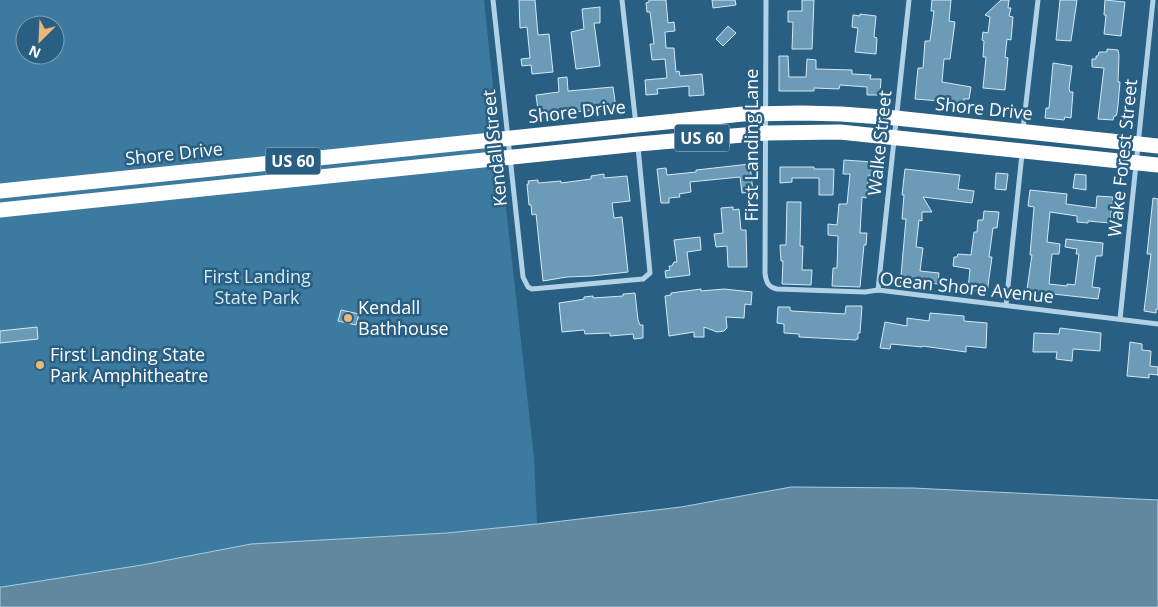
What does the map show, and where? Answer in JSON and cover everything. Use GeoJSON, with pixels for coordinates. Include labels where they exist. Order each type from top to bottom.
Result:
{"type":"FeatureCollection","features":[{"type":"Feature","properties":{"kind":"highway","name":"Shore Drive"},"geometry":{"type":"LineString","coordinates":[[0,191],[743,114],[835,114],[896,118],[1158,146]]}},
{"type":"Feature","properties":{"kind":"highway","name":"US 60"},"geometry":{"type":"LineString","coordinates":[[0,210],[638,144],[766,133],[840,132],[1158,165]]}},
{"type":"Feature","properties":{"kind":"street","name":"Kendall Street"},"geometry":{"type":"LineString","coordinates":[[493,0],[507,138],[525,284],[532,289],[643,279],[650,272],[638,144]]}},
{"type":"Feature","properties":{"kind":"street"},"geometry":{"type":"LineString","coordinates":[[622,0],[636,125]]}},
{"type":"Feature","properties":{"kind":"street","name":"First Landing Lane"},"geometry":{"type":"LineString","coordinates":[[766,0],[765,273],[766,280],[772,288]]}},
{"type":"Feature","properties":{"kind":"street","name":"Walke Street"},"geometry":{"type":"LineString","coordinates":[[878,290],[908,0]]}},
{"type":"Feature","properties":{"kind":"street"},"geometry":{"type":"LineString","coordinates":[[1023,132],[1038,0]]}},
{"type":"Feature","properties":{"kind":"street","name":"Wake Forest Street"},"geometry":{"type":"LineString","coordinates":[[1120,319],[1153,0]]}},
{"type":"Feature","properties":{"kind":"street"},"geometry":{"type":"LineString","coordinates":[[1006,305],[1022,151]]}},
{"type":"Feature","properties":{"kind":"street","name":"Ocean Shore Avenue"},"geometry":{"type":"LineString","coordinates":[[772,288],[865,292],[878,290],[1158,324]]}},
{"type":"Feature","properties":{"kind":"green space","name":"First Landing State Park"},"geometry":{"type":"Polygon","coordinates":[[[0,0],[484,0],[534,457],[537,524],[447,533],[251,544],[142,565],[0,587],[0,0]]]}},
{"type":"Feature","properties":{"kind":"shaded area"},"geometry":{"type":"Polygon","coordinates":[[[791,487],[913,488],[1158,500],[1158,607],[0,607],[0,587],[142,565],[251,544],[447,533],[537,524],[681,507],[791,487]]]}},
{"type":"Feature","properties":{"kind":"building"},"geometry":{"type":"Polygon","coordinates":[[[519,0],[535,0],[538,35],[549,34],[553,72],[532,74],[531,65],[522,66],[521,59],[530,58],[527,27],[520,28],[519,0]]]}},
{"type":"Feature","properties":{"kind":"building"},"geometry":{"type":"Polygon","coordinates":[[[649,0],[666,0],[668,23],[674,22],[675,31],[665,32],[666,48],[674,48],[676,72],[679,71],[680,76],[702,74],[704,95],[689,96],[689,86],[657,89],[658,94],[646,95],[645,80],[667,78],[665,59],[652,60],[650,44],[654,44],[650,12],[647,12],[646,3],[649,0]]]}},
{"type":"Feature","properties":{"kind":"building"},"geometry":{"type":"Polygon","coordinates":[[[712,0],[735,0],[736,5],[713,8],[712,0]]]}},
{"type":"Feature","properties":{"kind":"building"},"geometry":{"type":"Polygon","coordinates":[[[802,0],[814,0],[812,49],[792,49],[793,22],[788,22],[788,11],[802,11],[802,0]]]}},
{"type":"Feature","properties":{"kind":"building"},"geometry":{"type":"Polygon","coordinates":[[[932,0],[951,0],[949,21],[955,22],[950,59],[944,59],[942,82],[971,87],[969,99],[964,99],[964,105],[953,104],[953,102],[915,99],[918,68],[923,68],[925,41],[930,41],[934,11],[931,11],[932,0]]]}},
{"type":"Feature","properties":{"kind":"building"},"geometry":{"type":"Polygon","coordinates":[[[1001,0],[1009,0],[1008,8],[1011,8],[1009,16],[1013,17],[1011,40],[1007,39],[1005,57],[1008,58],[1005,90],[983,88],[986,57],[983,57],[984,41],[982,40],[983,32],[988,33],[990,17],[985,15],[1001,0]]]}},
{"type":"Feature","properties":{"kind":"building"},"geometry":{"type":"Polygon","coordinates":[[[1060,0],[1077,0],[1071,41],[1056,40],[1060,0]]]}},
{"type":"Feature","properties":{"kind":"building"},"geometry":{"type":"Polygon","coordinates":[[[1105,0],[1125,2],[1121,36],[1104,34],[1105,0]]]}},
{"type":"Feature","properties":{"kind":"building"},"geometry":{"type":"Polygon","coordinates":[[[600,7],[600,23],[594,23],[600,66],[576,69],[571,32],[584,29],[582,9],[600,7]]]}},
{"type":"Feature","properties":{"kind":"building"},"geometry":{"type":"Polygon","coordinates":[[[860,14],[876,16],[874,37],[877,38],[876,54],[855,52],[858,28],[852,27],[853,15],[860,16],[860,14]]]}},
{"type":"Feature","properties":{"kind":"building"},"geometry":{"type":"Polygon","coordinates":[[[728,26],[736,33],[723,46],[716,39],[728,26]]]}},
{"type":"Feature","properties":{"kind":"building"},"geometry":{"type":"Polygon","coordinates":[[[1107,49],[1118,50],[1119,55],[1118,82],[1120,82],[1118,105],[1116,116],[1114,116],[1113,120],[1098,119],[1104,68],[1092,67],[1092,59],[1096,59],[1099,52],[1107,52],[1107,49]]]}},
{"type":"Feature","properties":{"kind":"building"},"geometry":{"type":"Polygon","coordinates":[[[779,56],[788,56],[789,77],[806,77],[807,59],[816,60],[816,69],[852,70],[852,74],[871,75],[870,79],[881,79],[880,95],[867,95],[867,87],[840,85],[839,89],[814,88],[814,91],[779,91],[779,56]]]}},
{"type":"Feature","properties":{"kind":"building"},"geometry":{"type":"Polygon","coordinates":[[[1053,63],[1072,66],[1069,89],[1070,92],[1073,92],[1071,118],[1065,117],[1064,120],[1045,118],[1046,108],[1049,108],[1053,63]]]}},
{"type":"Feature","properties":{"kind":"building"},"geometry":{"type":"Polygon","coordinates":[[[567,77],[568,91],[613,87],[616,108],[554,114],[554,116],[539,118],[536,95],[559,92],[558,78],[567,77]]]}},
{"type":"Feature","properties":{"kind":"building"},"geometry":{"type":"Polygon","coordinates":[[[844,160],[873,162],[866,198],[862,197],[860,233],[867,233],[860,287],[832,286],[833,268],[837,268],[838,236],[828,235],[828,224],[837,225],[839,204],[847,204],[850,174],[843,174],[844,160]]]}},
{"type":"Feature","properties":{"kind":"building"},"geometry":{"type":"Polygon","coordinates":[[[750,164],[753,192],[742,193],[740,177],[690,182],[691,192],[679,194],[680,197],[669,198],[669,203],[661,203],[657,169],[666,168],[667,175],[750,164]]]}},
{"type":"Feature","properties":{"kind":"building"},"geometry":{"type":"Polygon","coordinates":[[[780,167],[834,169],[833,195],[819,195],[819,178],[792,178],[792,182],[780,183],[780,167]]]}},
{"type":"Feature","properties":{"kind":"building"},"geometry":{"type":"Polygon","coordinates":[[[905,169],[960,175],[958,189],[974,191],[972,203],[923,197],[932,212],[922,212],[922,221],[919,220],[916,247],[923,248],[920,271],[939,273],[938,284],[912,281],[911,288],[900,287],[906,219],[902,219],[905,169]]]}},
{"type":"Feature","properties":{"kind":"building"},"geometry":{"type":"Polygon","coordinates":[[[996,173],[1008,174],[1006,190],[995,189],[996,173]]]}},
{"type":"Feature","properties":{"kind":"building"},"geometry":{"type":"Polygon","coordinates":[[[604,174],[604,178],[627,176],[630,201],[612,203],[614,218],[622,217],[628,272],[543,281],[536,214],[532,215],[531,205],[529,205],[528,181],[538,180],[538,183],[561,181],[561,183],[591,179],[591,176],[604,174]]]}},
{"type":"Feature","properties":{"kind":"building"},"geometry":{"type":"Polygon","coordinates":[[[1075,174],[1086,175],[1086,190],[1073,188],[1075,174]]]}},
{"type":"Feature","properties":{"kind":"building"},"geometry":{"type":"Polygon","coordinates":[[[1030,190],[1067,194],[1066,204],[1096,208],[1097,196],[1113,197],[1110,223],[1077,222],[1077,216],[1050,212],[1047,242],[1060,244],[1059,254],[1052,254],[1049,284],[1075,285],[1079,254],[1076,254],[1077,249],[1065,247],[1066,239],[1103,243],[1102,256],[1096,256],[1092,287],[1100,288],[1098,299],[1053,294],[1052,299],[1026,296],[1032,255],[1030,255],[1034,207],[1028,206],[1030,190]]]}},
{"type":"Feature","properties":{"kind":"building"},"geometry":{"type":"Polygon","coordinates":[[[1153,198],[1158,199],[1158,309],[1156,309],[1156,313],[1144,311],[1151,254],[1147,254],[1153,198]]]}},
{"type":"Feature","properties":{"kind":"building"},"geometry":{"type":"Polygon","coordinates":[[[787,202],[801,202],[800,246],[803,246],[802,270],[812,270],[811,285],[782,284],[783,261],[781,261],[780,245],[786,245],[787,202]]]}},
{"type":"Feature","properties":{"kind":"building"},"geometry":{"type":"Polygon","coordinates":[[[733,207],[733,210],[739,209],[741,230],[746,230],[747,267],[728,267],[727,246],[716,247],[714,234],[723,233],[721,208],[733,207]]]}},
{"type":"Feature","properties":{"kind":"building"},"geometry":{"type":"Polygon","coordinates":[[[984,211],[999,212],[997,228],[993,228],[989,257],[992,257],[987,293],[968,290],[970,269],[953,266],[954,257],[957,257],[958,254],[971,255],[974,232],[977,232],[978,220],[983,220],[984,211]]]}},
{"type":"Feature","properties":{"kind":"building"},"geometry":{"type":"Polygon","coordinates":[[[700,237],[701,250],[687,252],[690,275],[666,278],[665,271],[670,270],[669,266],[677,262],[674,240],[700,237]]]}},
{"type":"Feature","properties":{"kind":"building"},"geometry":{"type":"Polygon","coordinates":[[[701,289],[701,291],[724,289],[752,292],[751,305],[745,304],[744,318],[726,317],[727,328],[724,331],[717,332],[704,327],[704,337],[694,337],[694,332],[669,336],[665,296],[671,295],[671,293],[701,289]]]}},
{"type":"Feature","properties":{"kind":"building"},"geometry":{"type":"Polygon","coordinates":[[[635,293],[638,320],[640,325],[643,325],[643,338],[634,339],[633,334],[610,336],[610,333],[585,334],[584,330],[562,332],[559,303],[584,299],[584,297],[623,296],[623,294],[635,293]]]}},
{"type":"Feature","properties":{"kind":"building"},"geometry":{"type":"Polygon","coordinates":[[[846,306],[862,306],[860,333],[858,333],[858,339],[856,340],[799,337],[799,334],[784,333],[784,324],[777,323],[778,307],[790,307],[792,311],[845,314],[846,306]]]}},
{"type":"Feature","properties":{"kind":"building","name":"Kendall Bathhouse"},"geometry":{"type":"Polygon","coordinates":[[[341,310],[359,314],[356,325],[338,321],[341,310]]]}},
{"type":"Feature","properties":{"kind":"building"},"geometry":{"type":"Polygon","coordinates":[[[930,313],[964,316],[964,321],[987,323],[986,348],[966,346],[966,352],[891,344],[890,349],[880,348],[885,322],[907,326],[907,318],[929,321],[930,313]]]}},
{"type":"Feature","properties":{"kind":"building"},"geometry":{"type":"Polygon","coordinates":[[[37,327],[38,339],[0,343],[0,331],[37,327]]]}},
{"type":"Feature","properties":{"kind":"building"},"geometry":{"type":"Polygon","coordinates":[[[1060,328],[1101,333],[1100,351],[1073,349],[1072,361],[1056,359],[1057,352],[1033,352],[1034,333],[1059,334],[1060,328]]]}},
{"type":"Feature","properties":{"kind":"building"},"geometry":{"type":"Polygon","coordinates":[[[1130,342],[1142,344],[1142,350],[1151,351],[1150,366],[1158,367],[1158,375],[1149,374],[1149,378],[1127,376],[1130,342]]]}},
{"type":"Feature","properties":{"kind":"place","name":"Kendall Bathhouse"},"geometry":{"type":"Point","coordinates":[348,318]}},
{"type":"Feature","properties":{"kind":"place","name":"First Landing State Park Amphitheatre"},"geometry":{"type":"Point","coordinates":[40,365]}}]}
